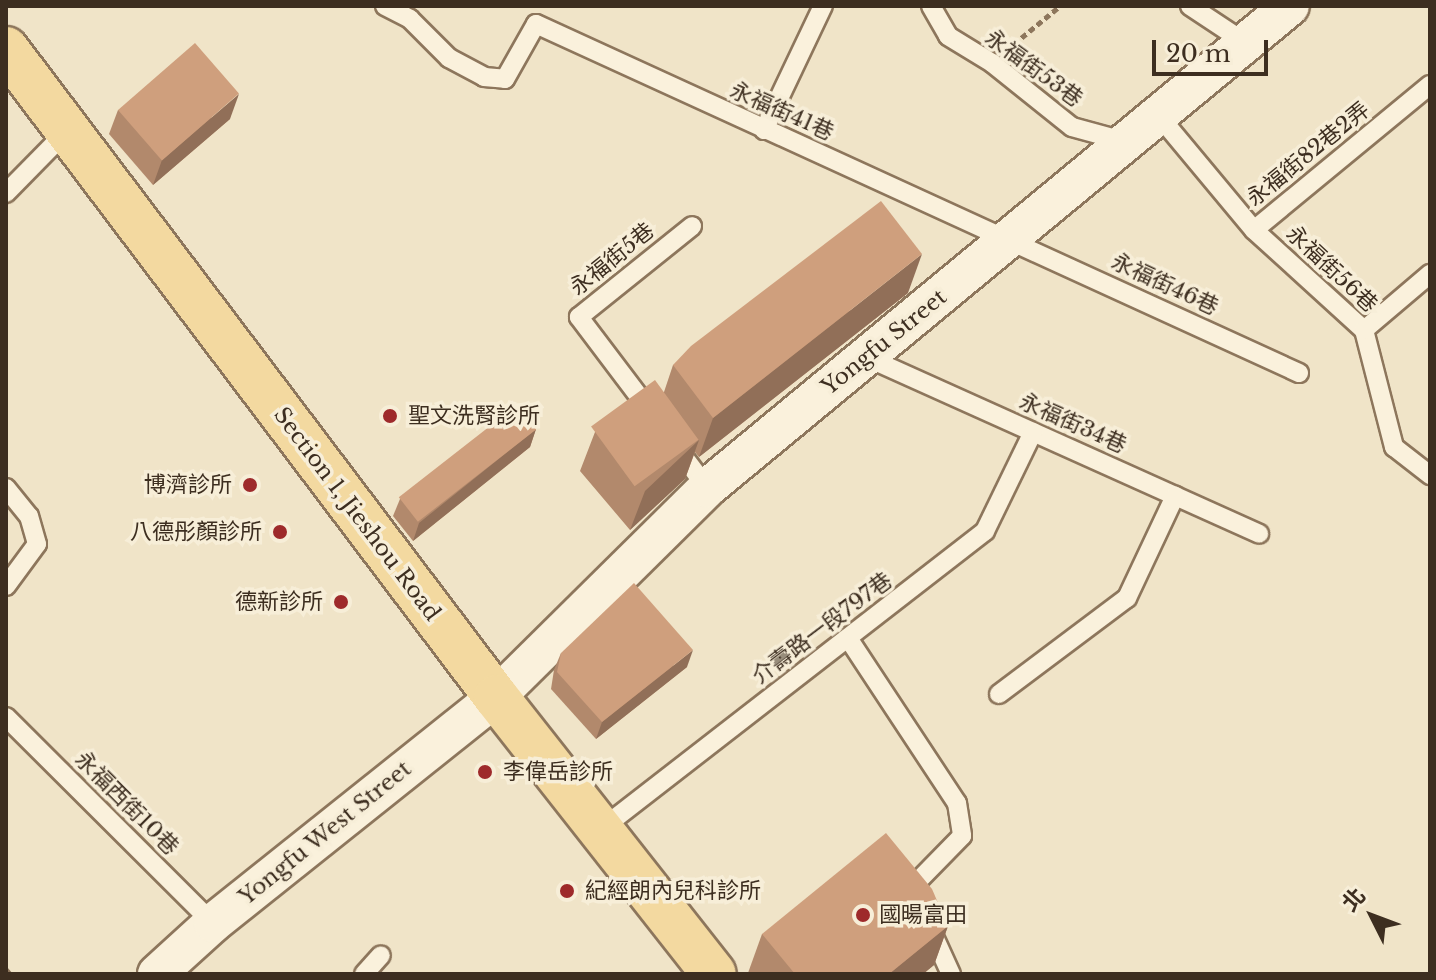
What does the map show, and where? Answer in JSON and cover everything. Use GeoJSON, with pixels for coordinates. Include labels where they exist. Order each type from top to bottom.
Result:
{"type":"FeatureCollection","features":[{"type":"Feature","properties":{"kind":"main road","name":"Section 1, Jieshou Road"},"geometry":{"type":"LineString","coordinates":[[6,49],[496,697],[714,974]]}},
{"type":"Feature","properties":{"kind":"street","name":"Yongfu Street"},"geometry":{"type":"LineString","coordinates":[[496,697],[707,488],[1290,6]]}},
{"type":"Feature","properties":{"kind":"street","name":"Yongfu West Street"},"geometry":{"type":"LineString","coordinates":[[157,974],[213,923],[496,697]]}},
{"type":"Feature","properties":{"kind":"lane","name":"永福街41巷"},"geometry":{"type":"LineString","coordinates":[[385,6],[410,19],[449,58],[484,77],[505,79],[536,24],[1010,239]]}},
{"type":"Feature","properties":{"kind":"lane"},"geometry":{"type":"LineString","coordinates":[[764,130],[823,6]]}},
{"type":"Feature","properties":{"kind":"lane","name":"永福街53巷"},"geometry":{"type":"LineString","coordinates":[[931,6],[948,36],[992,63],[1072,127],[1127,142]]}},
{"type":"Feature","properties":{"kind":"lane"},"geometry":{"type":"LineString","coordinates":[[1190,6],[1246,43]]}},
{"type":"Feature","properties":{"kind":"lane","name":"永福街82巷2弄"},"geometry":{"type":"LineString","coordinates":[[1254,230],[1430,85]]}},
{"type":"Feature","properties":{"kind":"lane","name":"永福街56巷"},"geometry":{"type":"LineString","coordinates":[[1159,116],[1254,230],[1364,330],[1394,447],[1430,475]]}},
{"type":"Feature","properties":{"kind":"lane"},"geometry":{"type":"LineString","coordinates":[[6,193],[67,131]]}},
{"type":"Feature","properties":{"kind":"lane","name":"永福街5巷"},"geometry":{"type":"LineString","coordinates":[[692,226],[579,317],[707,488]]}},
{"type":"Feature","properties":{"kind":"lane","name":"永福街46巷"},"geometry":{"type":"LineString","coordinates":[[1010,239],[1299,373]]}},
{"type":"Feature","properties":{"kind":"lane"},"geometry":{"type":"LineString","coordinates":[[1364,330],[1430,274]]}},
{"type":"Feature","properties":{"kind":"lane","name":"永福街34巷"},"geometry":{"type":"LineString","coordinates":[[866,357],[1259,534]]}},
{"type":"Feature","properties":{"kind":"lane","name":"介壽路一段797巷"},"geometry":{"type":"LineString","coordinates":[[601,829],[985,531],[1033,432]]}},
{"type":"Feature","properties":{"kind":"lane"},"geometry":{"type":"LineString","coordinates":[[6,488],[29,516],[37,544],[6,586]]}},
{"type":"Feature","properties":{"kind":"lane"},"geometry":{"type":"LineString","coordinates":[[999,694],[1127,598],[1175,496]]}},
{"type":"Feature","properties":{"kind":"lane"},"geometry":{"type":"LineString","coordinates":[[848,638],[957,803],[962,836],[912,887],[951,974]]}},
{"type":"Feature","properties":{"kind":"lane","name":"永福西街10巷"},"geometry":{"type":"LineString","coordinates":[[6,717],[213,923]]}},
{"type":"Feature","properties":{"kind":"lane"},"geometry":{"type":"LineString","coordinates":[[364,974],[381,955]]}},
{"type":"Feature","properties":{"kind":"path"},"geometry":{"type":"LineString","coordinates":[[992,63],[1060,6]]}},
{"type":"Feature","properties":{"kind":"path"},"geometry":{"type":"LineString","coordinates":[[6,969],[10,974]]}},
{"type":"Feature","properties":{"kind":"building"},"geometry":{"type":"Polygon","coordinates":[[[195,43],[239,94],[162,160],[118,110],[195,43]]]}},
{"type":"Feature","properties":{"kind":"building"},"geometry":{"type":"Polygon","coordinates":[[[881,201],[922,254],[713,418],[673,365],[691,346],[881,201]]]}},
{"type":"Feature","properties":{"kind":"building"},"geometry":{"type":"Polygon","coordinates":[[[655,380],[698,440],[635,486],[591,426],[655,380]]]}},
{"type":"Feature","properties":{"kind":"building"},"geometry":{"type":"Polygon","coordinates":[[[517,405],[536,429],[418,522],[399,497],[517,405]]]}},
{"type":"Feature","properties":{"kind":"building"},"geometry":{"type":"Polygon","coordinates":[[[634,583],[693,650],[602,722],[557,672],[561,653],[634,583]]]}},
{"type":"Feature","properties":{"kind":"building"},"geometry":{"type":"Polygon","coordinates":[[[886,833],[932,889],[948,926],[889,974],[795,974],[762,934],[886,833]]]}},
{"type":"Feature","properties":{"kind":"place","name":"聖文洗腎診所"},"geometry":{"type":"Point","coordinates":[390,416]}},
{"type":"Feature","properties":{"kind":"place","name":"博濟診所"},"geometry":{"type":"Point","coordinates":[250,485]}},
{"type":"Feature","properties":{"kind":"place","name":"八德彤顏診所"},"geometry":{"type":"Point","coordinates":[280,532]}},
{"type":"Feature","properties":{"kind":"place","name":"德新診所"},"geometry":{"type":"Point","coordinates":[341,602]}},
{"type":"Feature","properties":{"kind":"place","name":"李偉岳診所"},"geometry":{"type":"Point","coordinates":[485,772]}},
{"type":"Feature","properties":{"kind":"place","name":"紀經朗內兒科診所"},"geometry":{"type":"Point","coordinates":[567,891]}},
{"type":"Feature","properties":{"kind":"place","name":"國暘富田"},"geometry":{"type":"Point","coordinates":[863,915]}}]}
